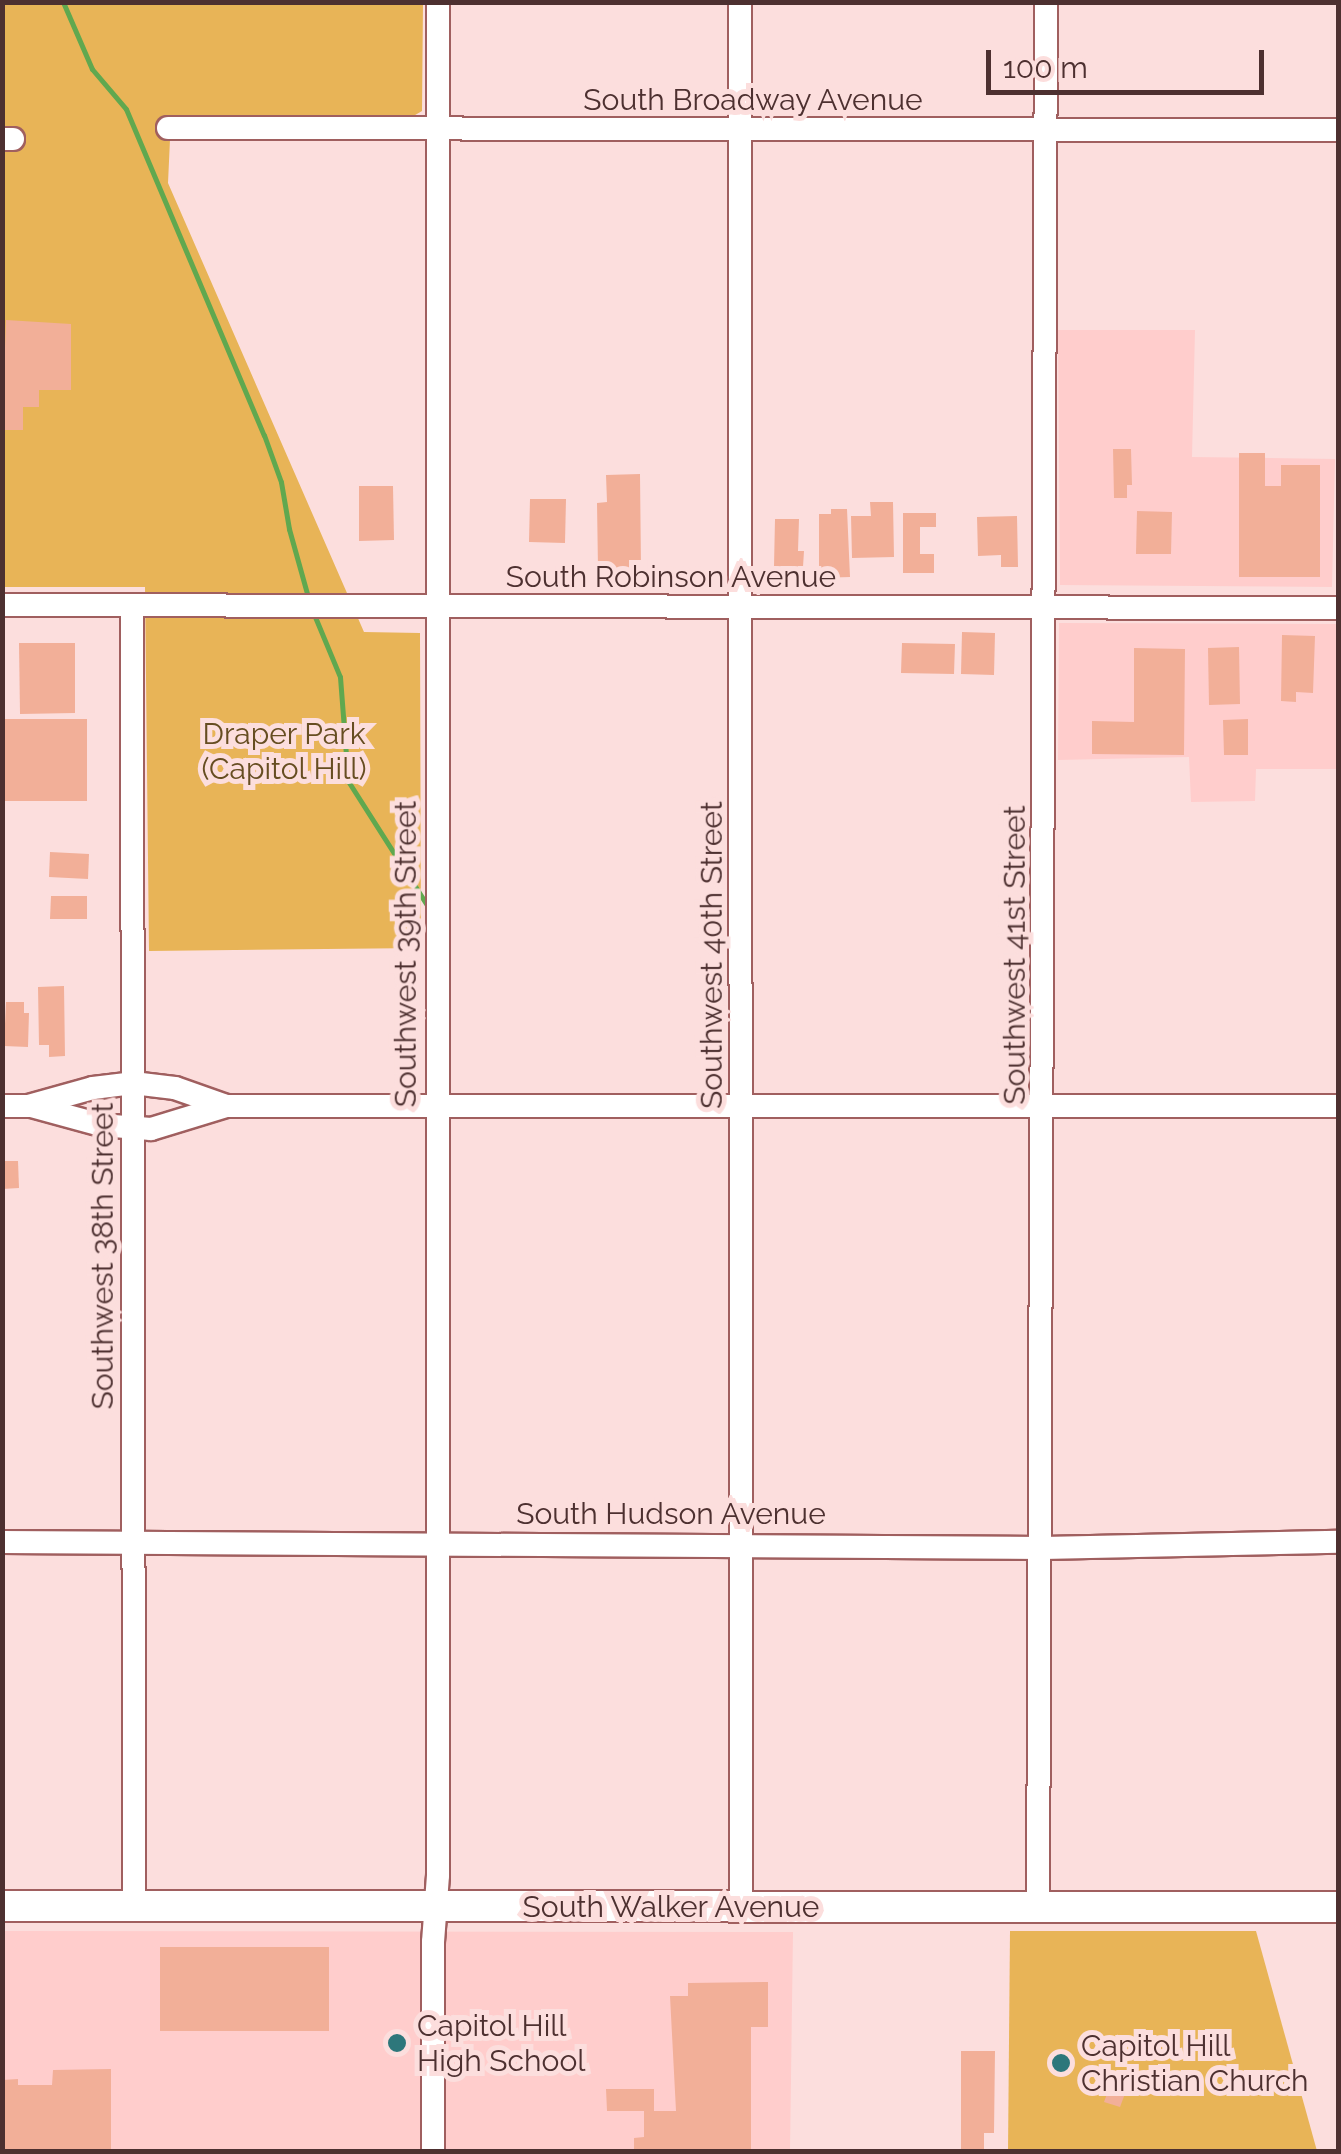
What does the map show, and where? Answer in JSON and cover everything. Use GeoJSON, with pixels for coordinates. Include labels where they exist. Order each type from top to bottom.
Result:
{"type":"FeatureCollection","features":[{"type":"Feature","properties":{"kind":"main road","name":"South Walker Avenue"},"geometry":{"type":"LineString","coordinates":[[2,1906],[1338,1906]]}},
{"type":"Feature","properties":{"kind":"street","name":"Southwest 39th Street"},"geometry":{"type":"LineString","coordinates":[[433,2152],[438,2]]}},
{"type":"Feature","properties":{"kind":"street","name":"Southwest 40th Street"},"geometry":{"type":"LineString","coordinates":[[740,2],[742,1907]]}},
{"type":"Feature","properties":{"kind":"street","name":"Southwest 41st Street"},"geometry":{"type":"LineString","coordinates":[[1038,1908],[1043,1548],[1046,2]]}},
{"type":"Feature","properties":{"kind":"street","name":"South Broadway Avenue"},"geometry":{"type":"LineString","coordinates":[[168,128],[1338,130]]}},
{"type":"Feature","properties":{"kind":"street","name":"South Robinson Avenue"},"geometry":{"type":"LineString","coordinates":[[2,605],[1338,608]]}},
{"type":"Feature","properties":{"kind":"street","name":"Southwest 38th Street"},"geometry":{"type":"LineString","coordinates":[[132,606],[134,1906]]}},
{"type":"Feature","properties":{"kind":"street"},"geometry":{"type":"LineString","coordinates":[[28,1106],[93,1088],[132,1083],[175,1088],[226,1106]]}},
{"type":"Feature","properties":{"kind":"street"},"geometry":{"type":"LineString","coordinates":[[2,1106],[28,1106],[101,1125],[132,1128],[164,1127],[226,1106],[1338,1106]]}},
{"type":"Feature","properties":{"kind":"street","name":"South Hudson Avenue"},"geometry":{"type":"LineString","coordinates":[[2,1542],[1043,1548],[1338,1542]]}},
{"type":"Feature","properties":{"kind":"shaded area"},"geometry":{"type":"Polygon","coordinates":[[[1058,330],[1195,330],[1192,457],[1335,459],[1332,587],[1060,585],[1058,330]]]}},
{"type":"Feature","properties":{"kind":"shaded area"},"geometry":{"type":"Polygon","coordinates":[[[1059,623],[1338,624],[1338,769],[1256,769],[1255,801],[1191,802],[1189,757],[1058,760],[1059,623]]]}},
{"type":"Feature","properties":{"kind":"shaded area","name":"Capitol Hill High School"},"geometry":{"type":"Polygon","coordinates":[[[3,1931],[793,1932],[790,2151],[3,2152],[3,1931]]]}},
{"type":"Feature","properties":{"kind":"green space","name":"Draper Park (Capitol Hill)"},"geometry":{"type":"Polygon","coordinates":[[[2,3],[423,3],[422,111],[410,118],[171,118],[168,183],[364,632],[420,633],[421,948],[149,951],[145,587],[3,587],[2,3]]]}},
{"type":"Feature","properties":{"kind":"green space"},"geometry":{"type":"Polygon","coordinates":[[[1010,1931],[1256,1931],[1317,2151],[1008,2152],[1010,1931]]]}},
{"type":"Feature","properties":{"kind":"building"},"geometry":{"type":"Polygon","coordinates":[[[6,320],[71,324],[71,390],[39,390],[39,407],[23,407],[23,430],[2,430],[6,320]]]}},
{"type":"Feature","properties":{"kind":"building"},"geometry":{"type":"Polygon","coordinates":[[[1113,449],[1131,449],[1132,485],[1127,485],[1127,498],[1114,498],[1113,449]]]}},
{"type":"Feature","properties":{"kind":"building"},"geometry":{"type":"Polygon","coordinates":[[[1239,453],[1265,453],[1265,486],[1281,486],[1281,465],[1320,465],[1320,577],[1239,577],[1239,453]]]}},
{"type":"Feature","properties":{"kind":"building"},"geometry":{"type":"Polygon","coordinates":[[[640,474],[641,568],[598,569],[597,503],[607,502],[606,475],[640,474]]]}},
{"type":"Feature","properties":{"kind":"building"},"geometry":{"type":"Polygon","coordinates":[[[359,486],[393,486],[394,540],[359,541],[359,486]]]}},
{"type":"Feature","properties":{"kind":"building"},"geometry":{"type":"Polygon","coordinates":[[[530,499],[566,499],[565,543],[529,542],[530,499]]]}},
{"type":"Feature","properties":{"kind":"building"},"geometry":{"type":"Polygon","coordinates":[[[870,502],[893,502],[894,557],[852,558],[851,516],[871,516],[870,502]]]}},
{"type":"Feature","properties":{"kind":"building"},"geometry":{"type":"Polygon","coordinates":[[[831,509],[847,509],[850,577],[819,578],[819,514],[831,514],[831,509]]]}},
{"type":"Feature","properties":{"kind":"building"},"geometry":{"type":"Polygon","coordinates":[[[1137,511],[1172,512],[1171,554],[1136,554],[1137,511]]]}},
{"type":"Feature","properties":{"kind":"building"},"geometry":{"type":"Polygon","coordinates":[[[903,513],[936,513],[936,527],[920,527],[920,554],[934,554],[934,573],[903,573],[903,513]]]}},
{"type":"Feature","properties":{"kind":"building"},"geometry":{"type":"Polygon","coordinates":[[[1017,516],[1018,567],[1001,567],[1001,555],[978,556],[977,517],[1017,516]]]}},
{"type":"Feature","properties":{"kind":"building"},"geometry":{"type":"Polygon","coordinates":[[[775,519],[799,519],[798,551],[804,551],[803,567],[774,566],[775,519]]]}},
{"type":"Feature","properties":{"kind":"building"},"geometry":{"type":"Polygon","coordinates":[[[962,632],[995,633],[994,675],[961,674],[962,632]]]}},
{"type":"Feature","properties":{"kind":"building"},"geometry":{"type":"Polygon","coordinates":[[[1282,635],[1315,636],[1313,693],[1296,692],[1296,702],[1281,701],[1282,635]]]}},
{"type":"Feature","properties":{"kind":"building"},"geometry":{"type":"Polygon","coordinates":[[[19,643],[75,643],[75,713],[20,714],[19,643]]]}},
{"type":"Feature","properties":{"kind":"building"},"geometry":{"type":"Polygon","coordinates":[[[902,643],[955,644],[954,674],[901,673],[902,643]]]}},
{"type":"Feature","properties":{"kind":"building"},"geometry":{"type":"Polygon","coordinates":[[[1239,647],[1240,704],[1209,705],[1208,648],[1239,647]]]}},
{"type":"Feature","properties":{"kind":"building"},"geometry":{"type":"Polygon","coordinates":[[[1134,648],[1185,649],[1184,755],[1092,754],[1092,721],[1134,722],[1134,648]]]}},
{"type":"Feature","properties":{"kind":"building"},"geometry":{"type":"Polygon","coordinates":[[[2,719],[87,719],[87,801],[2,801],[2,719]]]}},
{"type":"Feature","properties":{"kind":"building"},"geometry":{"type":"Polygon","coordinates":[[[1248,719],[1248,755],[1224,755],[1223,720],[1248,719]]]}},
{"type":"Feature","properties":{"kind":"building"},"geometry":{"type":"Polygon","coordinates":[[[50,852],[89,854],[88,879],[49,877],[50,852]]]}},
{"type":"Feature","properties":{"kind":"building"},"geometry":{"type":"Polygon","coordinates":[[[51,896],[87,896],[87,919],[50,919],[51,896]]]}},
{"type":"Feature","properties":{"kind":"building"},"geometry":{"type":"Polygon","coordinates":[[[64,986],[65,1056],[49,1057],[49,1045],[39,1045],[38,987],[64,986]]]}},
{"type":"Feature","properties":{"kind":"building"},"geometry":{"type":"Polygon","coordinates":[[[6,1002],[24,1002],[24,1013],[29,1013],[28,1047],[4,1046],[6,1002]]]}},
{"type":"Feature","properties":{"kind":"building"},"geometry":{"type":"Polygon","coordinates":[[[2,1161],[18,1161],[19,1188],[2,1189],[2,1161]]]}},
{"type":"Feature","properties":{"kind":"building"},"geometry":{"type":"Polygon","coordinates":[[[160,1947],[329,1947],[329,2031],[160,2031],[160,1947]]]}},
{"type":"Feature","properties":{"kind":"building"},"geometry":{"type":"Polygon","coordinates":[[[768,1982],[768,2027],[751,2027],[751,2152],[634,2152],[634,2138],[644,2137],[644,2111],[607,2111],[606,2089],[654,2089],[654,2111],[676,2111],[670,1996],[688,1996],[688,1983],[768,1982]]]}},
{"type":"Feature","properties":{"kind":"building"},"geometry":{"type":"Polygon","coordinates":[[[961,2051],[995,2051],[994,2133],[984,2133],[984,2152],[961,2152],[961,2051]]]}},
{"type":"Feature","properties":{"kind":"building"},"geometry":{"type":"Polygon","coordinates":[[[111,2069],[111,2152],[2,2152],[2,2080],[18,2079],[18,2085],[52,2085],[53,2070],[111,2069]]]}},
{"type":"Feature","properties":{"kind":"building"},"geometry":{"type":"Polygon","coordinates":[[[1110,2086],[1126,2091],[1120,2107],[1104,2102],[1110,2086]]]}},
{"type":"Feature","properties":{"kind":"waterway"},"geometry":{"type":"LineString","coordinates":[[63,2],[92,69],[126,109],[264,435],[281,482],[308,597]]}},
{"type":"Feature","properties":{"kind":"waterway"},"geometry":{"type":"LineString","coordinates":[[313,612],[340,677],[348,781],[429,908]]}},
{"type":"Feature","properties":{"kind":"place","name":"Capitol Hill High School"},"geometry":{"type":"Point","coordinates":[397,2043]}},
{"type":"Feature","properties":{"kind":"place","name":"Capitol Hill Christian Church"},"geometry":{"type":"Point","coordinates":[1061,2063]}}]}
